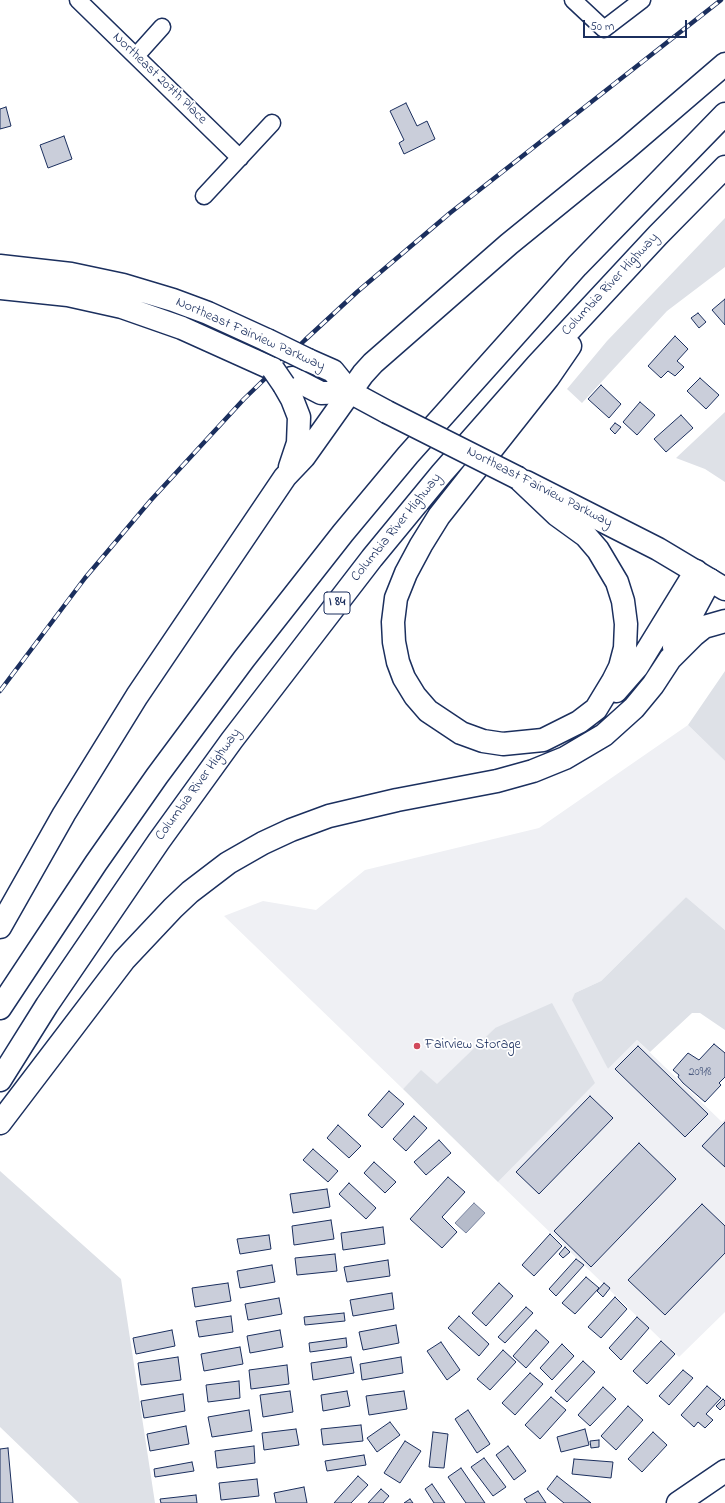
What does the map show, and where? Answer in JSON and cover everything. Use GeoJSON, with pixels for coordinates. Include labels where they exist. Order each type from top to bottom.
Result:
{"type":"FeatureCollection","features":[{"type":"Feature","properties":{"kind":"main road"},"geometry":{"type":"LineString","coordinates":[[0,928],[64,814],[137,696],[285,477],[304,457],[350,392],[373,363],[509,244],[626,149],[725,64]]}},
{"type":"Feature","properties":{"kind":"main road"},"geometry":{"type":"LineString","coordinates":[[0,1008],[96,862],[157,776],[244,659],[343,533],[408,455],[493,358],[582,261],[725,114]]}},
{"type":"Feature","properties":{"kind":"main road","name":"Columbia River Highway"},"geometry":{"type":"LineString","coordinates":[[0,1080],[59,986],[159,841],[232,740],[308,639],[442,473],[537,365],[612,284],[725,167]]}},
{"type":"Feature","properties":{"kind":"main road","name":"Northeast Fairview Parkway"},"geometry":{"type":"LineString","coordinates":[[0,266],[71,274],[123,285],[208,313],[333,371],[350,392],[658,549],[710,580]]}},
{"type":"Feature","properties":{"kind":"main road"},"geometry":{"type":"LineString","coordinates":[[612,284],[548,378],[439,516],[421,545],[406,573],[396,598],[393,622],[398,662],[404,678],[415,696],[428,712],[461,733],[483,741],[503,744],[543,740],[579,722],[624,685],[710,580]]}},
{"type":"Feature","properties":{"kind":"main road","name":"Northeast Fairview Parkway"},"geometry":{"type":"LineString","coordinates":[[0,288],[68,295],[122,307],[182,328],[251,358],[283,377],[321,393],[350,392]]}},
{"type":"Feature","properties":{"kind":"main road"},"geometry":{"type":"LineString","coordinates":[[283,377],[299,417],[298,443],[285,477]]}},
{"type":"Feature","properties":{"kind":"main road"},"geometry":{"type":"LineString","coordinates":[[518,478],[557,515],[586,536],[598,550],[617,582],[623,601],[626,624],[625,648],[614,682],[596,709]]}},
{"type":"Feature","properties":{"kind":"main road"},"geometry":{"type":"LineString","coordinates":[[670,659],[675,642],[710,580]]}},
{"type":"Feature","properties":{"kind":"main road"},"geometry":{"type":"LineString","coordinates":[[0,1123],[124,960],[190,892],[228,863],[270,839],[329,816],[397,800],[497,781],[533,771],[565,758],[586,747],[618,724],[642,698],[670,659],[704,627],[725,621]]}},
{"type":"Feature","properties":{"kind":"main road"},"geometry":{"type":"LineString","coordinates":[[678,1503],[725,1471]]}},
{"type":"Feature","properties":{"kind":"street","name":"Northeast 207th Place"},"geometry":{"type":"LineString","coordinates":[[78,0],[240,158]]}},
{"type":"Feature","properties":{"kind":"street"},"geometry":{"type":"LineString","coordinates":[[573,0],[604,29],[642,0]]}},
{"type":"Feature","properties":{"kind":"street"},"geometry":{"type":"LineString","coordinates":[[136,56],[162,27]]}},
{"type":"Feature","properties":{"kind":"street"},"geometry":{"type":"LineString","coordinates":[[204,196],[272,123]]}},
{"type":"Feature","properties":{"kind":"shaded area"},"geometry":{"type":"Polygon","coordinates":[[[725,218],[725,267],[667,311],[582,403],[567,389],[607,341],[725,218]]]}},
{"type":"Feature","properties":{"kind":"shaded area"},"geometry":{"type":"Polygon","coordinates":[[[725,412],[725,482],[705,469],[676,458],[725,412]]]}},
{"type":"Feature","properties":{"kind":"shaded area"},"geometry":{"type":"Polygon","coordinates":[[[725,671],[725,761],[688,725],[725,671]]]}},
{"type":"Feature","properties":{"kind":"shaded area","name":"Fairview Storage"},"geometry":{"type":"Polygon","coordinates":[[[688,725],[725,761],[725,930],[686,897],[601,981],[575,993],[608,1069],[637,1040],[722,1122],[725,1119],[725,1312],[679,1357],[498,1182],[594,1083],[495,1028],[437,1085],[421,1071],[403,1089],[224,916],[263,901],[316,910],[365,870],[539,828],[688,725]]]}},
{"type":"Feature","properties":{"kind":"shaded area"},"geometry":{"type":"Polygon","coordinates":[[[686,897],[725,930],[725,1030],[700,1013],[692,1013],[650,1052],[637,1040],[608,1069],[572,1000],[575,993],[601,981],[686,897]]]}},
{"type":"Feature","properties":{"kind":"shaded area"},"geometry":{"type":"Polygon","coordinates":[[[552,1003],[595,1083],[498,1182],[403,1089],[421,1070],[437,1084],[495,1028],[552,1003]]]}},
{"type":"Feature","properties":{"kind":"shaded area"},"geometry":{"type":"Polygon","coordinates":[[[0,1171],[121,1279],[155,1503],[79,1503],[0,1427],[0,1171]]]}},
{"type":"Feature","properties":{"kind":"water"},"geometry":{"type":"Polygon","coordinates":[[[474,1203],[485,1213],[466,1233],[455,1223],[474,1203]]]}},
{"type":"Feature","properties":{"kind":"building"},"geometry":{"type":"Polygon","coordinates":[[[406,103],[417,126],[427,121],[435,139],[404,154],[399,143],[404,140],[390,111],[406,103]]]}},
{"type":"Feature","properties":{"kind":"building"},"geometry":{"type":"Polygon","coordinates":[[[6,107],[11,126],[0,129],[0,109],[6,107]]]}},
{"type":"Feature","properties":{"kind":"building"},"geometry":{"type":"Polygon","coordinates":[[[64,136],[72,159],[48,168],[40,145],[64,136]]]}},
{"type":"Feature","properties":{"kind":"building"},"geometry":{"type":"Polygon","coordinates":[[[725,299],[725,325],[712,310],[725,299]]]}},
{"type":"Feature","properties":{"kind":"building"},"geometry":{"type":"Polygon","coordinates":[[[698,313],[706,322],[699,328],[691,318],[698,313]]]}},
{"type":"Feature","properties":{"kind":"building"},"geometry":{"type":"Polygon","coordinates":[[[675,336],[688,349],[677,361],[684,367],[675,376],[668,371],[661,378],[648,366],[675,336]]]}},
{"type":"Feature","properties":{"kind":"building"},"geometry":{"type":"Polygon","coordinates":[[[700,378],[719,395],[706,409],[687,391],[700,378]]]}},
{"type":"Feature","properties":{"kind":"building"},"geometry":{"type":"Polygon","coordinates":[[[601,385],[621,404],[609,418],[588,399],[601,385]]]}},
{"type":"Feature","properties":{"kind":"building"},"geometry":{"type":"Polygon","coordinates":[[[640,402],[655,415],[637,435],[623,422],[640,402]]]}},
{"type":"Feature","properties":{"kind":"building"},"geometry":{"type":"Polygon","coordinates":[[[681,415],[693,428],[666,452],[654,439],[681,415]]]}},
{"type":"Feature","properties":{"kind":"building"},"geometry":{"type":"Polygon","coordinates":[[[615,423],[621,427],[615,434],[610,429],[615,423]]]}},
{"type":"Feature","properties":{"kind":"building"},"geometry":{"type":"Polygon","coordinates":[[[714,1044],[725,1053],[725,1077],[719,1083],[721,1085],[705,1102],[683,1083],[678,1077],[679,1075],[673,1070],[688,1053],[699,1060],[714,1044]]]}},
{"type":"Feature","properties":{"kind":"building"},"geometry":{"type":"Polygon","coordinates":[[[638,1046],[708,1114],[685,1137],[615,1069],[638,1046]]]}},
{"type":"Feature","properties":{"kind":"building"},"geometry":{"type":"Polygon","coordinates":[[[389,1091],[404,1104],[382,1128],[368,1115],[389,1091]]]}},
{"type":"Feature","properties":{"kind":"building"},"geometry":{"type":"Polygon","coordinates":[[[590,1096],[613,1118],[539,1194],[516,1172],[590,1096]]]}},
{"type":"Feature","properties":{"kind":"building"},"geometry":{"type":"Polygon","coordinates":[[[414,1116],[427,1128],[406,1151],[393,1139],[414,1116]]]}},
{"type":"Feature","properties":{"kind":"building"},"geometry":{"type":"Polygon","coordinates":[[[725,1122],[725,1167],[702,1146],[725,1122]]]}},
{"type":"Feature","properties":{"kind":"building"},"geometry":{"type":"Polygon","coordinates":[[[338,1125],[361,1146],[349,1158],[327,1138],[338,1125]]]}},
{"type":"Feature","properties":{"kind":"building"},"geometry":{"type":"Polygon","coordinates":[[[439,1140],[451,1153],[426,1175],[414,1162],[439,1140]]]}},
{"type":"Feature","properties":{"kind":"building"},"geometry":{"type":"Polygon","coordinates":[[[639,1143],[676,1179],[591,1267],[554,1231],[639,1143]]]}},
{"type":"Feature","properties":{"kind":"building"},"geometry":{"type":"Polygon","coordinates":[[[313,1149],[338,1171],[328,1182],[303,1160],[313,1149]]]}},
{"type":"Feature","properties":{"kind":"building"},"geometry":{"type":"Polygon","coordinates":[[[374,1162],[396,1182],[385,1193],[364,1173],[374,1162]]]}},
{"type":"Feature","properties":{"kind":"building"},"geometry":{"type":"Polygon","coordinates":[[[448,1177],[465,1192],[442,1217],[457,1232],[442,1248],[410,1219],[448,1177]]]}},
{"type":"Feature","properties":{"kind":"building"},"geometry":{"type":"Polygon","coordinates":[[[349,1183],[376,1208],[366,1219],[339,1194],[349,1183]]]}},
{"type":"Feature","properties":{"kind":"building"},"geometry":{"type":"Polygon","coordinates":[[[327,1189],[330,1207],[293,1213],[290,1194],[327,1189]]]}},
{"type":"Feature","properties":{"kind":"building"},"geometry":{"type":"Polygon","coordinates":[[[702,1204],[725,1226],[725,1253],[665,1315],[628,1280],[702,1204]]]}},
{"type":"Feature","properties":{"kind":"building"},"geometry":{"type":"Polygon","coordinates":[[[331,1220],[334,1239],[294,1245],[292,1226],[331,1220]]]}},
{"type":"Feature","properties":{"kind":"building"},"geometry":{"type":"Polygon","coordinates":[[[383,1227],[385,1244],[343,1250],[341,1233],[383,1227]]]}},
{"type":"Feature","properties":{"kind":"building"},"geometry":{"type":"Polygon","coordinates":[[[550,1234],[562,1246],[534,1276],[522,1265],[550,1234]]]}},
{"type":"Feature","properties":{"kind":"building"},"geometry":{"type":"Polygon","coordinates":[[[269,1235],[271,1249],[240,1254],[237,1239],[269,1235]]]}},
{"type":"Feature","properties":{"kind":"building"},"geometry":{"type":"Polygon","coordinates":[[[565,1247],[570,1252],[563,1258],[559,1254],[565,1247]]]}},
{"type":"Feature","properties":{"kind":"building"},"geometry":{"type":"Polygon","coordinates":[[[335,1254],[337,1271],[297,1275],[295,1258],[335,1254]]]}},
{"type":"Feature","properties":{"kind":"building"},"geometry":{"type":"Polygon","coordinates":[[[576,1259],[584,1265],[556,1296],[549,1289],[576,1259]]]}},
{"type":"Feature","properties":{"kind":"building"},"geometry":{"type":"Polygon","coordinates":[[[388,1260],[390,1276],[347,1282],[344,1267],[388,1260]]]}},
{"type":"Feature","properties":{"kind":"building"},"geometry":{"type":"Polygon","coordinates":[[[272,1265],[275,1282],[240,1288],[237,1271],[272,1265]]]}},
{"type":"Feature","properties":{"kind":"building"},"geometry":{"type":"Polygon","coordinates":[[[586,1277],[599,1288],[575,1314],[562,1303],[586,1277]]]}},
{"type":"Feature","properties":{"kind":"building"},"geometry":{"type":"Polygon","coordinates":[[[228,1283],[231,1301],[195,1307],[192,1288],[228,1283]]]}},
{"type":"Feature","properties":{"kind":"building"},"geometry":{"type":"Polygon","coordinates":[[[499,1283],[513,1296],[486,1326],[472,1313],[499,1283]]]}},
{"type":"Feature","properties":{"kind":"building"},"geometry":{"type":"Polygon","coordinates":[[[604,1283],[610,1288],[603,1297],[597,1291],[604,1283]]]}},
{"type":"Feature","properties":{"kind":"building"},"geometry":{"type":"Polygon","coordinates":[[[392,1293],[394,1309],[353,1316],[350,1300],[392,1293]]]}},
{"type":"Feature","properties":{"kind":"building"},"geometry":{"type":"Polygon","coordinates":[[[615,1297],[627,1309],[601,1338],[588,1327],[615,1297]]]}},
{"type":"Feature","properties":{"kind":"building"},"geometry":{"type":"Polygon","coordinates":[[[279,1298],[282,1314],[248,1320],[245,1304],[279,1298]]]}},
{"type":"Feature","properties":{"kind":"building"},"geometry":{"type":"Polygon","coordinates":[[[526,1307],[533,1313],[505,1343],[498,1337],[526,1307]]]}},
{"type":"Feature","properties":{"kind":"building"},"geometry":{"type":"Polygon","coordinates":[[[344,1313],[345,1321],[305,1325],[304,1317],[344,1313]]]}},
{"type":"Feature","properties":{"kind":"building"},"geometry":{"type":"Polygon","coordinates":[[[231,1316],[233,1332],[199,1337],[196,1321],[231,1316]]]}},
{"type":"Feature","properties":{"kind":"building"},"geometry":{"type":"Polygon","coordinates":[[[459,1316],[489,1344],[479,1356],[448,1328],[459,1316]]]}},
{"type":"Feature","properties":{"kind":"building"},"geometry":{"type":"Polygon","coordinates":[[[637,1317],[649,1328],[621,1360],[609,1348],[637,1317]]]}},
{"type":"Feature","properties":{"kind":"building"},"geometry":{"type":"Polygon","coordinates":[[[396,1325],[399,1343],[363,1350],[359,1332],[396,1325]]]}},
{"type":"Feature","properties":{"kind":"building"},"geometry":{"type":"Polygon","coordinates":[[[172,1330],[175,1346],[136,1354],[133,1338],[172,1330]]]}},
{"type":"Feature","properties":{"kind":"building"},"geometry":{"type":"Polygon","coordinates":[[[280,1330],[283,1347],[250,1353],[247,1336],[280,1330]]]}},
{"type":"Feature","properties":{"kind":"building"},"geometry":{"type":"Polygon","coordinates":[[[536,1330],[549,1342],[526,1368],[513,1356],[536,1330]]]}},
{"type":"Feature","properties":{"kind":"building"},"geometry":{"type":"Polygon","coordinates":[[[346,1338],[347,1347],[310,1352],[309,1343],[346,1338]]]}},
{"type":"Feature","properties":{"kind":"building"},"geometry":{"type":"Polygon","coordinates":[[[661,1341],[675,1354],[647,1384],[633,1371],[661,1341]]]}},
{"type":"Feature","properties":{"kind":"building"},"geometry":{"type":"Polygon","coordinates":[[[441,1342],[460,1370],[447,1380],[427,1351],[441,1342]]]}},
{"type":"Feature","properties":{"kind":"building"},"geometry":{"type":"Polygon","coordinates":[[[562,1344],[574,1356],[552,1380],[540,1368],[562,1344]]]}},
{"type":"Feature","properties":{"kind":"building"},"geometry":{"type":"Polygon","coordinates":[[[240,1347],[243,1364],[204,1371],[201,1354],[240,1347]]]}},
{"type":"Feature","properties":{"kind":"building"},"geometry":{"type":"Polygon","coordinates":[[[503,1350],[516,1362],[490,1390],[477,1379],[503,1350]]]}},
{"type":"Feature","properties":{"kind":"building"},"geometry":{"type":"Polygon","coordinates":[[[178,1357],[181,1380],[141,1385],[138,1363],[178,1357]]]}},
{"type":"Feature","properties":{"kind":"building"},"geometry":{"type":"Polygon","coordinates":[[[351,1357],[354,1373],[313,1380],[311,1363],[351,1357]]]}},
{"type":"Feature","properties":{"kind":"building"},"geometry":{"type":"Polygon","coordinates":[[[401,1357],[403,1373],[362,1380],[360,1364],[401,1357]]]}},
{"type":"Feature","properties":{"kind":"building"},"geometry":{"type":"Polygon","coordinates":[[[583,1361],[595,1372],[567,1402],[555,1391],[583,1361]]]}},
{"type":"Feature","properties":{"kind":"building"},"geometry":{"type":"Polygon","coordinates":[[[287,1365],[289,1384],[251,1389],[249,1370],[287,1365]]]}},
{"type":"Feature","properties":{"kind":"building"},"geometry":{"type":"Polygon","coordinates":[[[683,1370],[693,1378],[669,1405],[659,1396],[683,1370]]]}},
{"type":"Feature","properties":{"kind":"building"},"geometry":{"type":"Polygon","coordinates":[[[530,1373],[543,1384],[515,1415],[502,1403],[530,1373]]]}},
{"type":"Feature","properties":{"kind":"building"},"geometry":{"type":"Polygon","coordinates":[[[239,1381],[240,1398],[208,1402],[206,1385],[239,1381]]]}},
{"type":"Feature","properties":{"kind":"building"},"geometry":{"type":"Polygon","coordinates":[[[707,1386],[721,1398],[706,1414],[713,1420],[705,1428],[698,1422],[694,1427],[681,1415],[707,1386]]]}},
{"type":"Feature","properties":{"kind":"building"},"geometry":{"type":"Polygon","coordinates":[[[603,1387],[616,1399],[590,1426],[578,1415],[603,1387]]]}},
{"type":"Feature","properties":{"kind":"building"},"geometry":{"type":"Polygon","coordinates":[[[290,1391],[293,1412],[263,1417],[260,1395],[290,1391]]]}},
{"type":"Feature","properties":{"kind":"building"},"geometry":{"type":"Polygon","coordinates":[[[347,1391],[350,1406],[323,1411],[321,1395],[347,1391]]]}},
{"type":"Feature","properties":{"kind":"building"},"geometry":{"type":"Polygon","coordinates":[[[404,1391],[407,1409],[369,1415],[366,1396],[404,1391]]]}},
{"type":"Feature","properties":{"kind":"building"},"geometry":{"type":"Polygon","coordinates":[[[183,1394],[185,1411],[144,1418],[141,1401],[183,1394]]]}},
{"type":"Feature","properties":{"kind":"building"},"geometry":{"type":"Polygon","coordinates":[[[551,1397],[566,1410],[540,1439],[525,1425],[551,1397]]]}},
{"type":"Feature","properties":{"kind":"building"},"geometry":{"type":"Polygon","coordinates":[[[723,1399],[725,1401],[725,1405],[720,1410],[716,1406],[723,1399]]]}},
{"type":"Feature","properties":{"kind":"building"},"geometry":{"type":"Polygon","coordinates":[[[628,1406],[643,1420],[616,1450],[601,1436],[628,1406]]]}},
{"type":"Feature","properties":{"kind":"building"},"geometry":{"type":"Polygon","coordinates":[[[249,1410],[252,1431],[212,1437],[208,1417],[249,1410]]]}},
{"type":"Feature","properties":{"kind":"building"},"geometry":{"type":"Polygon","coordinates":[[[468,1410],[490,1444],[477,1453],[455,1419],[468,1410]]]}},
{"type":"Feature","properties":{"kind":"building"},"geometry":{"type":"Polygon","coordinates":[[[390,1422],[400,1435],[377,1452],[367,1438],[390,1422]]]}},
{"type":"Feature","properties":{"kind":"building"},"geometry":{"type":"Polygon","coordinates":[[[361,1425],[363,1441],[323,1445],[321,1429],[361,1425]]]}},
{"type":"Feature","properties":{"kind":"building"},"geometry":{"type":"Polygon","coordinates":[[[186,1426],[189,1444],[150,1451],[147,1434],[186,1426]]]}},
{"type":"Feature","properties":{"kind":"building"},"geometry":{"type":"Polygon","coordinates":[[[296,1429],[299,1445],[264,1450],[262,1433],[296,1429]]]}},
{"type":"Feature","properties":{"kind":"building"},"geometry":{"type":"Polygon","coordinates":[[[585,1429],[589,1445],[561,1452],[557,1437],[585,1429]]]}},
{"type":"Feature","properties":{"kind":"building"},"geometry":{"type":"Polygon","coordinates":[[[433,1432],[448,1434],[444,1468],[429,1467],[433,1432]]]}},
{"type":"Feature","properties":{"kind":"building"},"geometry":{"type":"Polygon","coordinates":[[[653,1432],[667,1445],[642,1472],[628,1459],[653,1432]]]}},
{"type":"Feature","properties":{"kind":"building"},"geometry":{"type":"Polygon","coordinates":[[[599,1440],[599,1447],[591,1448],[590,1441],[599,1440]]]}},
{"type":"Feature","properties":{"kind":"building"},"geometry":{"type":"Polygon","coordinates":[[[405,1441],[421,1451],[400,1483],[384,1473],[405,1441]]]}},
{"type":"Feature","properties":{"kind":"building"},"geometry":{"type":"Polygon","coordinates":[[[254,1446],[255,1463],[217,1468],[215,1451],[254,1446]]]}},
{"type":"Feature","properties":{"kind":"building"},"geometry":{"type":"Polygon","coordinates":[[[508,1446],[526,1471],[514,1480],[496,1455],[508,1446]]]}},
{"type":"Feature","properties":{"kind":"building"},"geometry":{"type":"Polygon","coordinates":[[[8,1448],[13,1503],[0,1503],[0,1449],[8,1448]]]}},
{"type":"Feature","properties":{"kind":"building"},"geometry":{"type":"Polygon","coordinates":[[[364,1455],[366,1465],[327,1471],[325,1461],[364,1455]]]}},
{"type":"Feature","properties":{"kind":"building"},"geometry":{"type":"Polygon","coordinates":[[[484,1458],[506,1487],[493,1496],[471,1467],[484,1458]]]}},
{"type":"Feature","properties":{"kind":"building"},"geometry":{"type":"Polygon","coordinates":[[[574,1459],[613,1462],[611,1478],[572,1474],[574,1459]]]}},
{"type":"Feature","properties":{"kind":"building"},"geometry":{"type":"Polygon","coordinates":[[[192,1462],[194,1471],[155,1477],[154,1469],[192,1462]]]}},
{"type":"Feature","properties":{"kind":"building"},"geometry":{"type":"Polygon","coordinates":[[[461,1468],[485,1503],[466,1503],[448,1477],[461,1468]]]}},
{"type":"Feature","properties":{"kind":"building"},"geometry":{"type":"Polygon","coordinates":[[[358,1476],[368,1485],[351,1503],[334,1503],[358,1476]]]}},
{"type":"Feature","properties":{"kind":"building"},"geometry":{"type":"Polygon","coordinates":[[[557,1476],[591,1503],[564,1503],[547,1489],[557,1476]]]}},
{"type":"Feature","properties":{"kind":"building"},"geometry":{"type":"Polygon","coordinates":[[[257,1479],[259,1496],[221,1500],[219,1483],[257,1479]]]}},
{"type":"Feature","properties":{"kind":"building"},"geometry":{"type":"Polygon","coordinates":[[[432,1484],[445,1503],[434,1503],[425,1489],[432,1484]]]}},
{"type":"Feature","properties":{"kind":"building"},"geometry":{"type":"Polygon","coordinates":[[[304,1487],[307,1503],[276,1503],[274,1493],[304,1487]]]}},
{"type":"Feature","properties":{"kind":"building"},"geometry":{"type":"Polygon","coordinates":[[[381,1489],[389,1496],[383,1503],[368,1503],[381,1489]]]}},
{"type":"Feature","properties":{"kind":"building"},"geometry":{"type":"Polygon","coordinates":[[[538,1491],[546,1503],[527,1503],[524,1499],[538,1491]]]}},
{"type":"Feature","properties":{"kind":"building"},"geometry":{"type":"Polygon","coordinates":[[[196,1495],[197,1503],[161,1503],[160,1499],[196,1495]]]}},
{"type":"Feature","properties":{"kind":"building"},"geometry":{"type":"Polygon","coordinates":[[[410,1499],[413,1503],[404,1503],[410,1499]]]}},
{"type":"Feature","properties":{"kind":"railway"},"geometry":{"type":"LineString","coordinates":[[0,691],[85,578],[151,500],[244,399],[305,340],[357,292],[450,213],[721,0]]}},
{"type":"Feature","properties":{"kind":"place","name":"Fairview Storage"},"geometry":{"type":"Point","coordinates":[417,1046]}}]}
